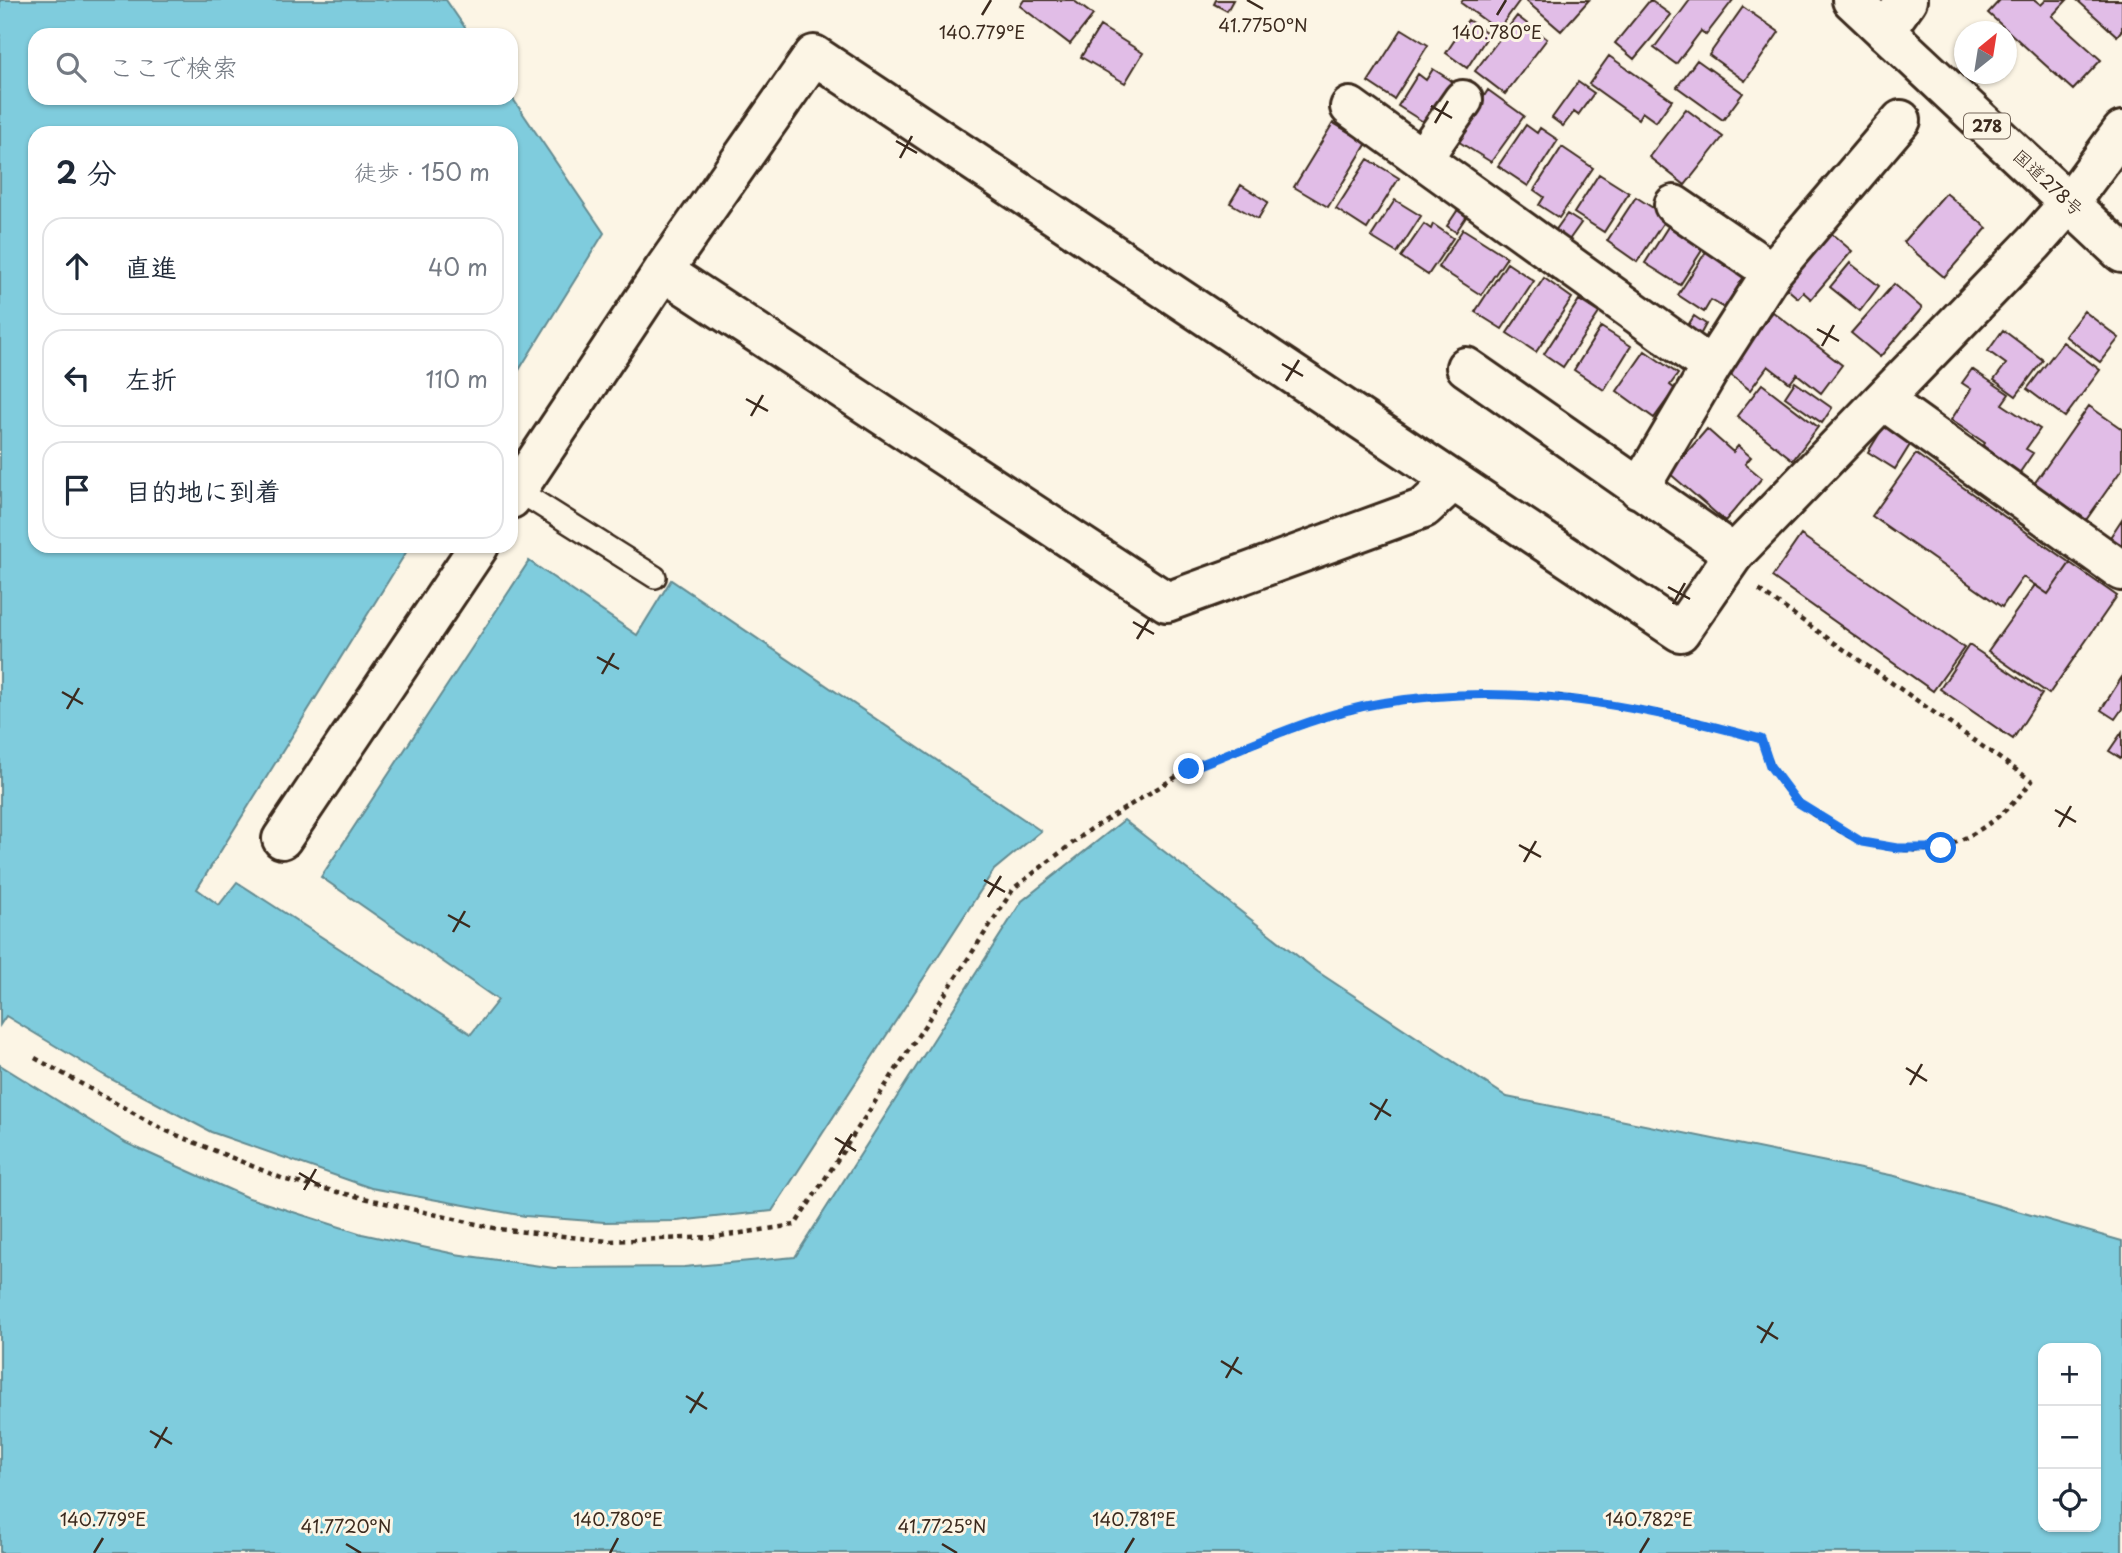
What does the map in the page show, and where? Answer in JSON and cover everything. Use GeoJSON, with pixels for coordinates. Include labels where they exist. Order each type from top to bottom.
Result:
{"type":"FeatureCollection","features":[{"type":"Feature","properties":{"kind":"main road","name":"国道278号"},"geometry":{"type":"LineString","coordinates":[[1852,0],[2122,253]]}},
{"type":"Feature","properties":{"kind":"main road"},"geometry":{"type":"LineString","coordinates":[[1885,31],[1907,0]]}},
{"type":"Feature","properties":{"kind":"main road"},"geometry":{"type":"LineString","coordinates":[[518,489],[663,271],[814,55],[1680,632],[1730,561],[2069,203],[2122,131]]}},
{"type":"Feature","properties":{"kind":"main road"},"geometry":{"type":"LineString","coordinates":[[1422,159],[1463,100]]}},
{"type":"Feature","properties":{"kind":"main road"},"geometry":{"type":"LineString","coordinates":[[1350,107],[1710,367]]}},
{"type":"Feature","properties":{"kind":"main road"},"geometry":{"type":"LineString","coordinates":[[1639,489],[1710,367],[1772,272],[1901,120]]}},
{"type":"Feature","properties":{"kind":"main road"},"geometry":{"type":"LineString","coordinates":[[1674,205],[1772,272]]}},
{"type":"Feature","properties":{"kind":"main road"},"geometry":{"type":"LineString","coordinates":[[663,271],[1167,602],[1424,508],[1452,482]]}},
{"type":"Feature","properties":{"kind":"main road"},"geometry":{"type":"LineString","coordinates":[[1466,366],[1639,489],[1730,561]]}},
{"type":"Feature","properties":{"kind":"main road"},"geometry":{"type":"LineString","coordinates":[[1883,400],[2122,571]]}},
{"type":"Feature","properties":{"kind":"main road"},"geometry":{"type":"LineString","coordinates":[[282,839],[474,553]]}},
{"type":"Feature","properties":{"kind":"lane"},"geometry":{"type":"LineString","coordinates":[[518,497],[655,578]]}},
{"type":"Feature","properties":{"kind":"path"},"geometry":{"type":"LineString","coordinates":[[35,1058],[162,1129],[286,1180],[498,1229],[608,1241],[715,1237],[795,1225],[1014,888],[1091,829],[1189,769],[1316,720],[1380,703],[1457,695],[1558,695],[1680,716],[1761,739],[1770,766],[1797,802],[1862,842],[1897,848],[1941,848],[1982,830],[2014,804],[2032,780],[1730,561]]}},
{"type":"Feature","properties":{"kind":"water"},"geometry":{"type":"Polygon","coordinates":[[[0,0],[446,0],[465,28],[28,28],[28,105],[517,105],[604,233],[518,372],[518,126],[28,126],[28,553],[406,553],[197,889],[219,905],[237,882],[471,1034],[498,1000],[321,877],[529,561],[637,635],[671,580],[1041,831],[994,870],[772,1211],[677,1221],[604,1222],[525,1216],[371,1188],[211,1132],[107,1077],[6,1016],[0,1025],[0,0]]]}},
{"type":"Feature","properties":{"kind":"water"},"geometry":{"type":"Polygon","coordinates":[[[1124,820],[1318,972],[1507,1097],[1895,1176],[2122,1241],[2122,1553],[0,1553],[0,1065],[126,1143],[246,1197],[362,1234],[455,1254],[554,1268],[684,1267],[795,1257],[1022,901],[1124,820]]]}},
{"type":"Feature","properties":{"kind":"building"},"geometry":{"type":"Polygon","coordinates":[[[1024,0],[1073,0],[1093,15],[1070,44],[1020,6],[1024,0]]]}},
{"type":"Feature","properties":{"kind":"building"},"geometry":{"type":"Polygon","coordinates":[[[1216,0],[1233,0],[1227,11],[1214,4],[1216,0]]]}},
{"type":"Feature","properties":{"kind":"building"},"geometry":{"type":"Polygon","coordinates":[[[1463,0],[1520,0],[1498,30],[1461,3],[1463,0]]]}},
{"type":"Feature","properties":{"kind":"building"},"geometry":{"type":"Polygon","coordinates":[[[1525,0],[1589,0],[1561,31],[1525,0]]]}},
{"type":"Feature","properties":{"kind":"building"},"geometry":{"type":"Polygon","coordinates":[[[1650,0],[1671,15],[1634,59],[1615,43],[1650,0]]]}},
{"type":"Feature","properties":{"kind":"building"},"geometry":{"type":"Polygon","coordinates":[[[1690,0],[1733,0],[1706,35],[1701,31],[1676,64],[1654,48],[1690,0]]]}},
{"type":"Feature","properties":{"kind":"building"},"geometry":{"type":"Polygon","coordinates":[[[2000,0],[2035,0],[2041,5],[2046,0],[2067,0],[2052,16],[2101,60],[2073,90],[2017,39],[2017,21],[1997,21],[1988,13],[2000,0]]]}},
{"type":"Feature","properties":{"kind":"building"},"geometry":{"type":"Polygon","coordinates":[[[2077,0],[2122,0],[2122,30],[2117,36],[2077,0]]]}},
{"type":"Feature","properties":{"kind":"building"},"geometry":{"type":"Polygon","coordinates":[[[1743,7],[1779,32],[1745,81],[1709,55],[1743,7]]]}},
{"type":"Feature","properties":{"kind":"building"},"geometry":{"type":"Polygon","coordinates":[[[1517,16],[1547,39],[1505,94],[1475,71],[1517,16]]]}},
{"type":"Feature","properties":{"kind":"building"},"geometry":{"type":"Polygon","coordinates":[[[1468,20],[1489,34],[1467,68],[1446,53],[1468,20]]]}},
{"type":"Feature","properties":{"kind":"building"},"geometry":{"type":"Polygon","coordinates":[[[1100,26],[1143,53],[1125,83],[1081,57],[1100,26]]]}},
{"type":"Feature","properties":{"kind":"building"},"geometry":{"type":"Polygon","coordinates":[[[1402,29],[1428,45],[1394,99],[1368,82],[1402,29]]]}},
{"type":"Feature","properties":{"kind":"building"},"geometry":{"type":"Polygon","coordinates":[[[1609,56],[1672,100],[1656,122],[1642,112],[1638,119],[1589,84],[1609,56]]]}},
{"type":"Feature","properties":{"kind":"building"},"geometry":{"type":"Polygon","coordinates":[[[1697,60],[1743,93],[1723,120],[1677,87],[1697,60]]]}},
{"type":"Feature","properties":{"kind":"building"},"geometry":{"type":"Polygon","coordinates":[[[1433,69],[1452,81],[1425,123],[1398,106],[1418,74],[1426,80],[1433,69]]]}},
{"type":"Feature","properties":{"kind":"building"},"geometry":{"type":"Polygon","coordinates":[[[1578,82],[1594,93],[1578,115],[1574,112],[1563,126],[1552,118],[1578,82]]]}},
{"type":"Feature","properties":{"kind":"building"},"geometry":{"type":"Polygon","coordinates":[[[1488,90],[1524,116],[1491,162],[1456,140],[1488,90]]]}},
{"type":"Feature","properties":{"kind":"building"},"geometry":{"type":"Polygon","coordinates":[[[1686,109],[1723,137],[1685,185],[1649,157],[1686,109]]]}},
{"type":"Feature","properties":{"kind":"building"},"geometry":{"type":"Polygon","coordinates":[[[1333,123],[1367,143],[1328,207],[1294,187],[1333,123]]]}},
{"type":"Feature","properties":{"kind":"building"},"geometry":{"type":"Polygon","coordinates":[[[1526,125],[1537,133],[1540,128],[1558,140],[1528,186],[1498,166],[1526,125]]]}},
{"type":"Feature","properties":{"kind":"building"},"geometry":{"type":"Polygon","coordinates":[[[1562,147],[1593,168],[1559,218],[1539,205],[1544,197],[1534,190],[1562,147]]]}},
{"type":"Feature","properties":{"kind":"building"},"geometry":{"type":"Polygon","coordinates":[[[1368,159],[1399,178],[1367,229],[1336,209],[1368,159]]]}},
{"type":"Feature","properties":{"kind":"building"},"geometry":{"type":"Polygon","coordinates":[[[1599,174],[1629,193],[1604,232],[1574,213],[1599,174]]]}},
{"type":"Feature","properties":{"kind":"building"},"geometry":{"type":"Polygon","coordinates":[[[1241,185],[1268,202],[1258,219],[1230,203],[1241,185]]]}},
{"type":"Feature","properties":{"kind":"building"},"geometry":{"type":"Polygon","coordinates":[[[1946,193],[1987,228],[1944,277],[1903,242],[1946,193]]]}},
{"type":"Feature","properties":{"kind":"building"},"geometry":{"type":"Polygon","coordinates":[[[1636,197],[1667,217],[1637,262],[1607,241],[1636,197]]]}},
{"type":"Feature","properties":{"kind":"building"},"geometry":{"type":"Polygon","coordinates":[[[1395,200],[1421,216],[1397,253],[1371,237],[1395,200]]]}},
{"type":"Feature","properties":{"kind":"building"},"geometry":{"type":"Polygon","coordinates":[[[1461,205],[1470,211],[1456,232],[1447,226],[1461,205]]]}},
{"type":"Feature","properties":{"kind":"building"},"geometry":{"type":"Polygon","coordinates":[[[1567,214],[1581,223],[1569,240],[1555,231],[1567,214]]]}},
{"type":"Feature","properties":{"kind":"building"},"geometry":{"type":"Polygon","coordinates":[[[1671,222],[1706,244],[1680,285],[1645,263],[1671,222]]]}},
{"type":"Feature","properties":{"kind":"building"},"geometry":{"type":"Polygon","coordinates":[[[1424,224],[1431,229],[1433,224],[1453,238],[1428,275],[1401,257],[1424,224]]]}},
{"type":"Feature","properties":{"kind":"building"},"geometry":{"type":"Polygon","coordinates":[[[1463,229],[1507,257],[1481,295],[1438,267],[1463,229]]]}},
{"type":"Feature","properties":{"kind":"building"},"geometry":{"type":"Polygon","coordinates":[[[1826,229],[1852,251],[1811,299],[1803,292],[1798,298],[1780,283],[1826,229]]]}},
{"type":"Feature","properties":{"kind":"building"},"geometry":{"type":"Polygon","coordinates":[[[1707,250],[1749,276],[1728,310],[1711,300],[1704,312],[1678,295],[1707,250]]]}},
{"type":"Feature","properties":{"kind":"building"},"geometry":{"type":"Polygon","coordinates":[[[1507,263],[1534,281],[1502,329],[1475,312],[1507,263]]]}},
{"type":"Feature","properties":{"kind":"building"},"geometry":{"type":"Polygon","coordinates":[[[1850,263],[1879,286],[1860,311],[1830,287],[1850,263]]]}},
{"type":"Feature","properties":{"kind":"building"},"geometry":{"type":"Polygon","coordinates":[[[1544,278],[1572,298],[1536,352],[1507,333],[1544,278]]]}},
{"type":"Feature","properties":{"kind":"building"},"geometry":{"type":"Polygon","coordinates":[[[1894,284],[1922,308],[1880,357],[1851,333],[1894,284]]]}},
{"type":"Feature","properties":{"kind":"building"},"geometry":{"type":"Polygon","coordinates":[[[1579,300],[1599,313],[1563,367],[1544,354],[1579,300]]]}},
{"type":"Feature","properties":{"kind":"building"},"geometry":{"type":"Polygon","coordinates":[[[2084,311],[2119,338],[2100,362],[2065,336],[2084,311]]]}},
{"type":"Feature","properties":{"kind":"building"},"geometry":{"type":"Polygon","coordinates":[[[1773,312],[1842,365],[1821,393],[1797,374],[1790,383],[1768,366],[1750,390],[1727,372],[1773,312]]]}},
{"type":"Feature","properties":{"kind":"building"},"geometry":{"type":"Polygon","coordinates":[[[1694,316],[1706,324],[1700,335],[1687,327],[1694,316]]]}},
{"type":"Feature","properties":{"kind":"building"},"geometry":{"type":"Polygon","coordinates":[[[1601,327],[1631,346],[1604,390],[1574,370],[1601,327]]]}},
{"type":"Feature","properties":{"kind":"building"},"geometry":{"type":"Polygon","coordinates":[[[2003,330],[2043,360],[2016,396],[1994,380],[2006,364],[1988,351],[2003,330]]]}},
{"type":"Feature","properties":{"kind":"building"},"geometry":{"type":"Polygon","coordinates":[[[2063,342],[2100,370],[2065,417],[2027,389],[2063,342]]]}},
{"type":"Feature","properties":{"kind":"building"},"geometry":{"type":"Polygon","coordinates":[[[1645,351],[1678,374],[1670,385],[1675,389],[1654,418],[1617,391],[1645,351]]]}},
{"type":"Feature","properties":{"kind":"building"},"geometry":{"type":"Polygon","coordinates":[[[1972,369],[2009,394],[2002,404],[2040,429],[2026,449],[2033,453],[2014,481],[1981,449],[1985,443],[1951,420],[1971,389],[1962,383],[1972,369]]]}},
{"type":"Feature","properties":{"kind":"building"},"geometry":{"type":"Polygon","coordinates":[[[1795,382],[1832,408],[1822,423],[1785,397],[1795,382]]]}},
{"type":"Feature","properties":{"kind":"building"},"geometry":{"type":"Polygon","coordinates":[[[1762,384],[1818,427],[1793,460],[1737,416],[1762,384]]]}},
{"type":"Feature","properties":{"kind":"building"},"geometry":{"type":"Polygon","coordinates":[[[2089,406],[2122,429],[2122,469],[2086,520],[2034,484],[2089,406]]]}},
{"type":"Feature","properties":{"kind":"building"},"geometry":{"type":"Polygon","coordinates":[[[1886,423],[1913,440],[1895,469],[1868,452],[1886,423]]]}},
{"type":"Feature","properties":{"kind":"building"},"geometry":{"type":"Polygon","coordinates":[[[1707,429],[1733,452],[1738,446],[1751,457],[1745,464],[1762,478],[1725,521],[1669,473],[1707,429]]]}},
{"type":"Feature","properties":{"kind":"building"},"geometry":{"type":"Polygon","coordinates":[[[1916,454],[2070,563],[2048,594],[2023,577],[2002,607],[1872,516],[1916,454]]]}},
{"type":"Feature","properties":{"kind":"building"},"geometry":{"type":"Polygon","coordinates":[[[2122,519],[2122,552],[2107,542],[2122,519]]]}},
{"type":"Feature","properties":{"kind":"building"},"geometry":{"type":"Polygon","coordinates":[[[1801,535],[1964,648],[1933,691],[1772,577],[1801,535]]]}},
{"type":"Feature","properties":{"kind":"building"},"geometry":{"type":"Polygon","coordinates":[[[2070,563],[2117,596],[2049,694],[1988,651],[2035,585],[2048,594],[2070,563]]]}},
{"type":"Feature","properties":{"kind":"building"},"geometry":{"type":"Polygon","coordinates":[[[1969,645],[2042,694],[2013,739],[1940,689],[1969,645]]]}},
{"type":"Feature","properties":{"kind":"building"},"geometry":{"type":"Polygon","coordinates":[[[2122,677],[2122,709],[2115,719],[2101,710],[2122,677]]]}},
{"type":"Feature","properties":{"kind":"building"},"geometry":{"type":"Polygon","coordinates":[[[2122,732],[2122,759],[2109,751],[2122,732]]]}},
{"type":"Feature","properties":{"kind":"route"},"geometry":{"type":"LineString","coordinates":[[1189,769],[1316,720],[1380,703],[1457,695],[1558,695],[1680,716],[1761,739],[1770,766],[1797,802],[1862,842],[1897,848],[1941,848]]}}]}
